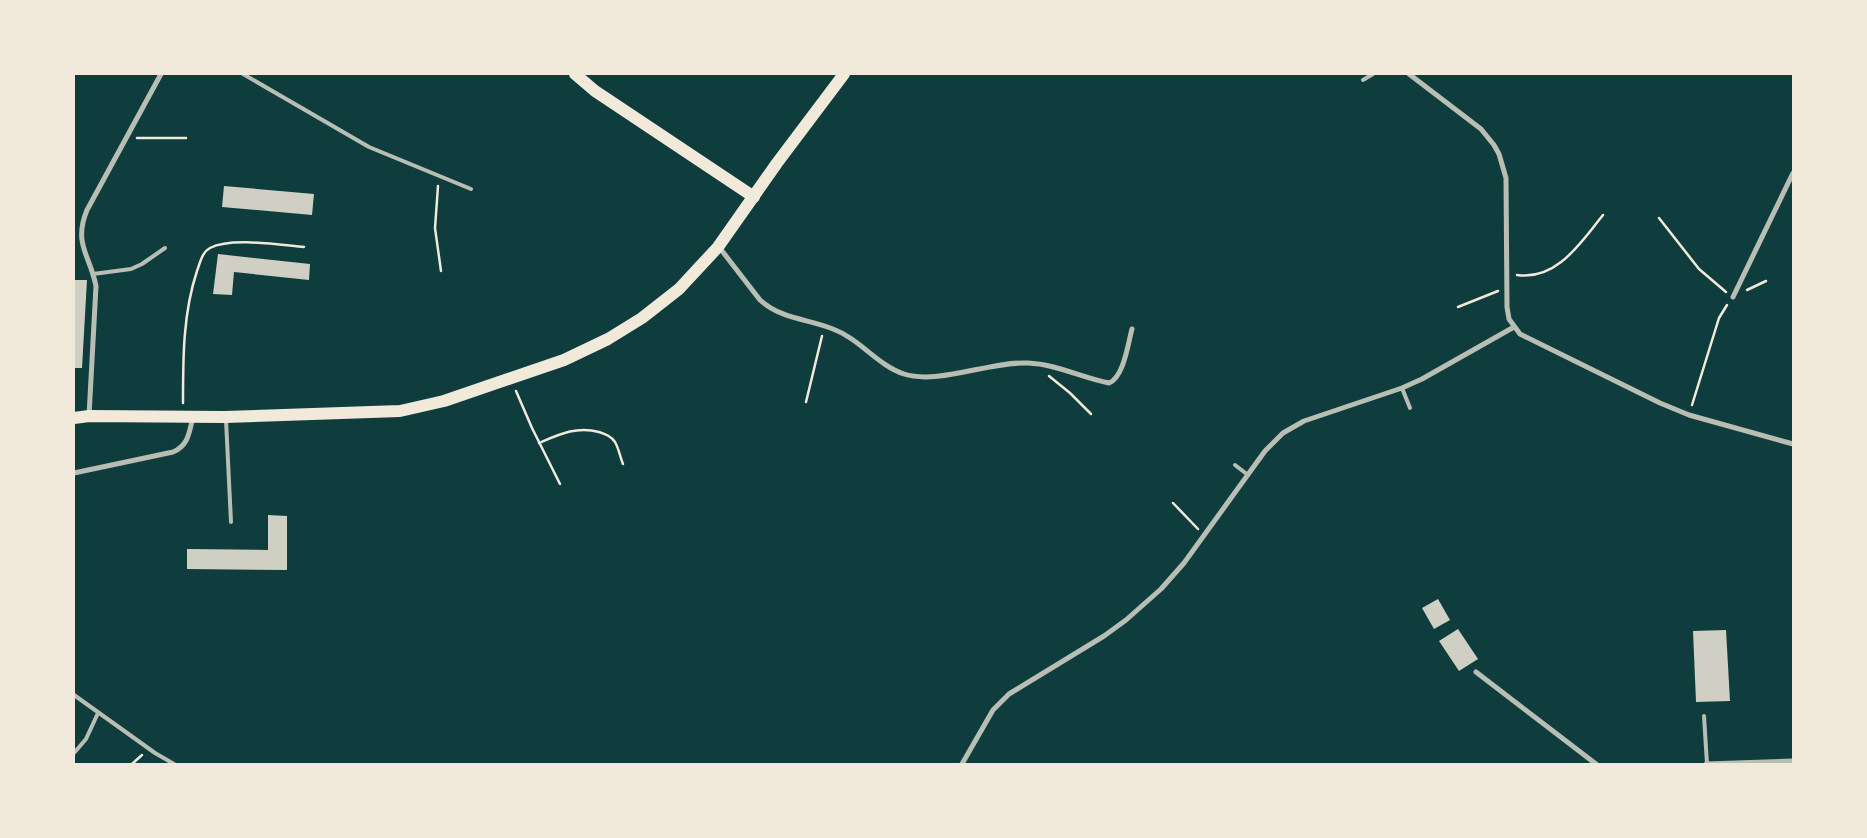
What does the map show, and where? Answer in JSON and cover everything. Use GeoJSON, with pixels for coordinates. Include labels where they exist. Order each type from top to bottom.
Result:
{"type":"FeatureCollection","features":[{"type":"Feature","properties":{"kind":"main road"},"geometry":{"type":"LineString","coordinates":[[575,74],[595,91],[754,197]]}},
{"type":"Feature","properties":{"kind":"main road"},"geometry":{"type":"LineString","coordinates":[[74,418],[88,416],[226,417],[400,411],[444,401],[564,360],[608,339],[642,318],[679,289],[718,247],[844,74]]}},
{"type":"Feature","properties":{"kind":"street"},"geometry":{"type":"LineString","coordinates":[[88,416],[96,296],[93,274],[82,246],[81,231],[84,217],[161,74]]}},
{"type":"Feature","properties":{"kind":"street"},"geometry":{"type":"LineString","coordinates":[[1409,74],[1481,129],[1499,154],[1506,178],[1507,314],[1514,327],[1526,337],[1689,415],[1793,444]]}},
{"type":"Feature","properties":{"kind":"street"},"geometry":{"type":"LineString","coordinates":[[1733,297],[1793,173]]}},
{"type":"Feature","properties":{"kind":"street"},"geometry":{"type":"LineString","coordinates":[[718,247],[768,308],[781,314],[824,325],[848,336],[890,367],[903,374],[913,376],[930,377],[1029,362],[1112,382],[1117,379],[1132,329]]}},
{"type":"Feature","properties":{"kind":"street"},"geometry":{"type":"LineString","coordinates":[[962,764],[986,721],[1001,701],[1022,685],[1104,636],[1126,620],[1161,589],[1184,563],[1274,441],[1304,421],[1386,395],[1422,379],[1514,327]]}},
{"type":"Feature","properties":{"kind":"street"},"geometry":{"type":"LineString","coordinates":[[74,473],[173,452],[181,448],[186,441],[188,417]]}},
{"type":"Feature","properties":{"kind":"street"},"geometry":{"type":"LineString","coordinates":[[1476,672],[1596,764]]}},
{"type":"Feature","properties":{"kind":"street"},"geometry":{"type":"LineString","coordinates":[[1707,764],[1793,761]]}},
{"type":"Feature","properties":{"kind":"lane"},"geometry":{"type":"LineString","coordinates":[[243,74],[369,147],[471,189]]}},
{"type":"Feature","properties":{"kind":"lane"},"geometry":{"type":"LineString","coordinates":[[1363,80],[1373,74]]}},
{"type":"Feature","properties":{"kind":"lane"},"geometry":{"type":"LineString","coordinates":[[93,274],[131,269],[142,264],[165,248]]}},
{"type":"Feature","properties":{"kind":"lane"},"geometry":{"type":"LineString","coordinates":[[1402,388],[1410,408]]}},
{"type":"Feature","properties":{"kind":"lane"},"geometry":{"type":"LineString","coordinates":[[226,417],[230,522]]}},
{"type":"Feature","properties":{"kind":"lane"},"geometry":{"type":"LineString","coordinates":[[1235,465],[1248,475]]}},
{"type":"Feature","properties":{"kind":"lane"},"geometry":{"type":"LineString","coordinates":[[74,695],[149,749],[174,764]]}},
{"type":"Feature","properties":{"kind":"lane"},"geometry":{"type":"LineString","coordinates":[[74,753],[86,739],[98,713]]}},
{"type":"Feature","properties":{"kind":"lane"},"geometry":{"type":"LineString","coordinates":[[1704,716],[1707,764]]}},
{"type":"Feature","properties":{"kind":"path"},"geometry":{"type":"LineString","coordinates":[[127,137],[186,138]]}},
{"type":"Feature","properties":{"kind":"path"},"geometry":{"type":"LineString","coordinates":[[440,176],[434,228],[441,271]]}},
{"type":"Feature","properties":{"kind":"path"},"geometry":{"type":"LineString","coordinates":[[1506,274],[1526,276],[1539,275],[1549,271],[1576,248],[1603,215]]}},
{"type":"Feature","properties":{"kind":"path"},"geometry":{"type":"LineString","coordinates":[[1659,218],[1699,269],[1733,297]]}},
{"type":"Feature","properties":{"kind":"path"},"geometry":{"type":"LineString","coordinates":[[188,417],[183,350],[190,294],[203,254],[208,248],[230,242],[304,246]]}},
{"type":"Feature","properties":{"kind":"path"},"geometry":{"type":"LineString","coordinates":[[1689,415],[1724,307],[1733,297],[1766,281]]}},
{"type":"Feature","properties":{"kind":"path"},"geometry":{"type":"LineString","coordinates":[[1458,307],[1506,287]]}},
{"type":"Feature","properties":{"kind":"path"},"geometry":{"type":"LineString","coordinates":[[806,402],[824,325]]}},
{"type":"Feature","properties":{"kind":"path"},"geometry":{"type":"LineString","coordinates":[[1029,362],[1070,393],[1091,414]]}},
{"type":"Feature","properties":{"kind":"path"},"geometry":{"type":"LineString","coordinates":[[512,379],[539,443],[560,484]]}},
{"type":"Feature","properties":{"kind":"path"},"geometry":{"type":"LineString","coordinates":[[539,443],[573,430],[595,431],[611,437],[623,464]]}},
{"type":"Feature","properties":{"kind":"path"},"geometry":{"type":"LineString","coordinates":[[1173,503],[1204,536]]}},
{"type":"Feature","properties":{"kind":"path"},"geometry":{"type":"LineString","coordinates":[[132,764],[149,749]]}},
{"type":"Feature","properties":{"kind":"building"},"geometry":{"type":"Polygon","coordinates":[[[224,186],[314,194],[312,215],[222,207],[224,186]]]}},
{"type":"Feature","properties":{"kind":"building"},"geometry":{"type":"Polygon","coordinates":[[[218,254],[310,264],[309,280],[234,272],[232,295],[213,294],[218,254]]]}},
{"type":"Feature","properties":{"kind":"building"},"geometry":{"type":"Polygon","coordinates":[[[74,280],[87,280],[82,368],[74,368],[74,280]]]}},
{"type":"Feature","properties":{"kind":"building"},"geometry":{"type":"Polygon","coordinates":[[[268,515],[287,516],[287,570],[187,569],[187,549],[268,550],[268,515]]]}},
{"type":"Feature","properties":{"kind":"building"},"geometry":{"type":"Polygon","coordinates":[[[1438,599],[1450,620],[1434,629],[1422,608],[1438,599]]]}},
{"type":"Feature","properties":{"kind":"building"},"geometry":{"type":"Polygon","coordinates":[[[1458,629],[1478,659],[1459,671],[1439,641],[1458,629]]]}},
{"type":"Feature","properties":{"kind":"building"},"geometry":{"type":"Polygon","coordinates":[[[1726,630],[1730,701],[1696,702],[1693,631],[1726,630]]]}}]}
